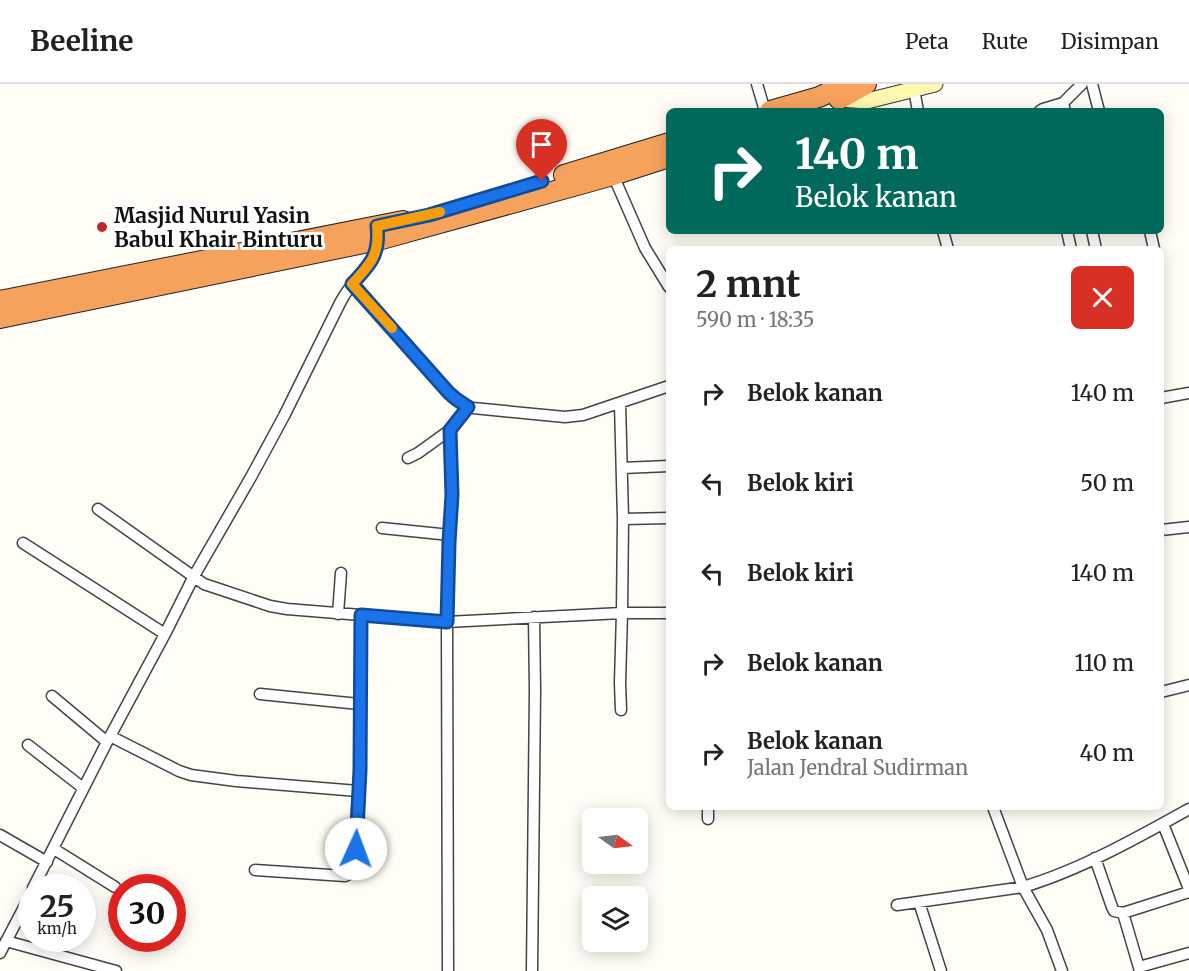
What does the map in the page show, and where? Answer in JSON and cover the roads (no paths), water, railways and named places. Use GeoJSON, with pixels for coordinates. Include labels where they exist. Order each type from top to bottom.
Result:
{"type":"FeatureCollection","features":[{"type":"Feature","properties":{"kind":"highway"},"geometry":{"type":"LineString","coordinates":[[780,108],[866,84]]}},
{"type":"Feature","properties":{"kind":"highway"},"geometry":{"type":"LineString","coordinates":[[813,108],[840,91]]}},
{"type":"Feature","properties":{"kind":"highway"},"geometry":{"type":"LineString","coordinates":[[405,227],[429,215],[666,144]]}},
{"type":"Feature","properties":{"kind":"highway"},"geometry":{"type":"LineString","coordinates":[[0,318],[405,227],[613,175],[666,158]]}},
{"type":"Feature","properties":{"kind":"highway"},"geometry":{"type":"LineString","coordinates":[[0,302],[378,233]]}},
{"type":"Feature","properties":{"kind":"street"},"geometry":{"type":"LineString","coordinates":[[757,84],[764,108]]}},
{"type":"Feature","properties":{"kind":"street"},"geometry":{"type":"LineString","coordinates":[[840,91],[867,101],[913,86],[934,84]]}},
{"type":"Feature","properties":{"kind":"street"},"geometry":{"type":"LineString","coordinates":[[1064,107],[1082,84]]}},
{"type":"Feature","properties":{"kind":"street"},"geometry":{"type":"LineString","coordinates":[[1092,84],[1098,108]]}},
{"type":"Feature","properties":{"kind":"street"},"geometry":{"type":"LineString","coordinates":[[913,86],[917,108]]}},
{"type":"Feature","properties":{"kind":"street"},"geometry":{"type":"LineString","coordinates":[[613,175],[645,248],[666,282]]}},
{"type":"Feature","properties":{"kind":"street"},"geometry":{"type":"LineString","coordinates":[[41,874],[108,739],[194,576],[279,426],[340,303],[372,260],[378,233]]}},
{"type":"Feature","properties":{"kind":"street"},"geometry":{"type":"LineString","coordinates":[[352,284],[449,393],[468,407],[566,417],[583,415],[666,387]]}},
{"type":"Feature","properties":{"kind":"street"},"geometry":{"type":"LineString","coordinates":[[1164,397],[1189,393]]}},
{"type":"Feature","properties":{"kind":"street"},"geometry":{"type":"LineString","coordinates":[[620,403],[621,710]]}},
{"type":"Feature","properties":{"kind":"street"},"geometry":{"type":"LineString","coordinates":[[408,458],[450,430],[468,407]]}},
{"type":"Feature","properties":{"kind":"street"},"geometry":{"type":"LineString","coordinates":[[448,971],[447,622],[452,495],[450,430]]}},
{"type":"Feature","properties":{"kind":"street"},"geometry":{"type":"LineString","coordinates":[[622,468],[666,466]]}},
{"type":"Feature","properties":{"kind":"street"},"geometry":{"type":"LineString","coordinates":[[98,509],[199,581],[270,606],[338,614],[447,622],[622,613],[666,613]]}},
{"type":"Feature","properties":{"kind":"street"},"geometry":{"type":"LineString","coordinates":[[622,519],[666,518]]}},
{"type":"Feature","properties":{"kind":"street"},"geometry":{"type":"LineString","coordinates":[[1164,530],[1189,527]]}},
{"type":"Feature","properties":{"kind":"street"},"geometry":{"type":"LineString","coordinates":[[382,528],[450,535]]}},
{"type":"Feature","properties":{"kind":"street"},"geometry":{"type":"LineString","coordinates":[[23,543],[165,634]]}},
{"type":"Feature","properties":{"kind":"street"},"geometry":{"type":"LineString","coordinates":[[338,614],[341,573]]}},
{"type":"Feature","properties":{"kind":"street"},"geometry":{"type":"LineString","coordinates":[[255,870],[345,876],[349,874],[355,863],[360,770],[361,615]]}},
{"type":"Feature","properties":{"kind":"street"},"geometry":{"type":"LineString","coordinates":[[532,971],[534,617]]}},
{"type":"Feature","properties":{"kind":"street"},"geometry":{"type":"LineString","coordinates":[[1164,691],[1189,685]]}},
{"type":"Feature","properties":{"kind":"street"},"geometry":{"type":"LineString","coordinates":[[260,694],[359,704]]}},
{"type":"Feature","properties":{"kind":"street"},"geometry":{"type":"LineString","coordinates":[[52,696],[108,739],[191,775],[358,791]]}},
{"type":"Feature","properties":{"kind":"street"},"geometry":{"type":"LineString","coordinates":[[28,745],[83,788]]}},
{"type":"Feature","properties":{"kind":"street"},"geometry":{"type":"LineString","coordinates":[[897,905],[1023,887],[1047,880],[1189,809]]}},
{"type":"Feature","properties":{"kind":"street"},"geometry":{"type":"LineString","coordinates":[[708,810],[708,819]]}},
{"type":"Feature","properties":{"kind":"street"},"geometry":{"type":"LineString","coordinates":[[994,810],[1023,887],[1047,930],[1062,971]]}},
{"type":"Feature","properties":{"kind":"street"},"geometry":{"type":"LineString","coordinates":[[1095,858],[1113,909],[1123,913],[1189,891],[1163,824]]}},
{"type":"Feature","properties":{"kind":"street"},"geometry":{"type":"LineString","coordinates":[[0,835],[47,862]]}},
{"type":"Feature","properties":{"kind":"street"},"geometry":{"type":"LineString","coordinates":[[54,849],[108,883]]}},
{"type":"Feature","properties":{"kind":"street"},"geometry":{"type":"LineString","coordinates":[[919,902],[938,971]]}},
{"type":"Feature","properties":{"kind":"street"},"geometry":{"type":"LineString","coordinates":[[1123,913],[1140,969],[1189,953]]}},
{"type":"Feature","properties":{"kind":"street"},"geometry":{"type":"LineString","coordinates":[[0,953],[18,917]]}},
{"type":"Feature","properties":{"kind":"street"},"geometry":{"type":"LineString","coordinates":[[6,941],[116,971]]}},
{"type":"Feature","properties":{"kind":"place","name":"Masjid Nurul Yasin Babul Khair Binturu"},"geometry":{"type":"Point","coordinates":[102,227]}}]}
